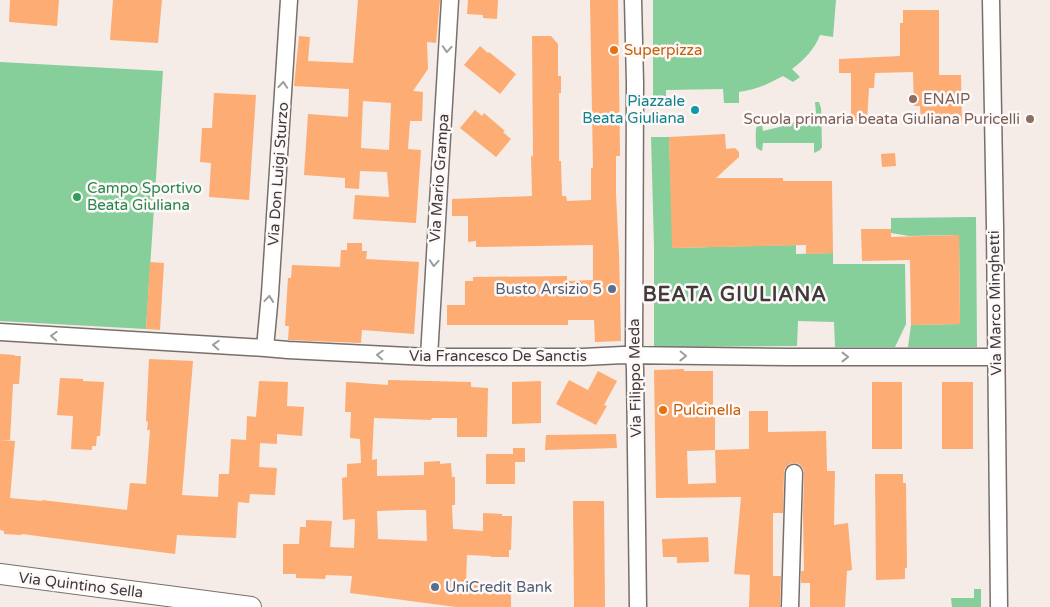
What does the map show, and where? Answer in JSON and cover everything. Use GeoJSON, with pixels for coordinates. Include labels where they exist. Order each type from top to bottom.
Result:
{"type":"FeatureCollection","features":[{"type":"Feature","properties":{"kind":"street","name":"Via Don Luigi Sturzo"},"geometry":{"type":"LineString","coordinates":[[265,348],[289,0]]}},
{"type":"Feature","properties":{"kind":"street","name":"Via Mario Grampa"},"geometry":{"type":"LineString","coordinates":[[429,357],[450,0]]}},
{"type":"Feature","properties":{"kind":"street","name":"Via Filippo Meda"},"geometry":{"type":"LineString","coordinates":[[633,0],[635,83],[634,355],[638,607]]}},
{"type":"Feature","properties":{"kind":"street","name":"Via Marco Minghetti"},"geometry":{"type":"LineString","coordinates":[[991,0],[999,607]]}},
{"type":"Feature","properties":{"kind":"street","name":"Via Francesco De Sanctis"},"geometry":{"type":"LineString","coordinates":[[0,332],[429,357],[583,357],[634,355],[996,357]]}},
{"type":"Feature","properties":{"kind":"street"},"geometry":{"type":"LineString","coordinates":[[790,607],[794,473]]}},
{"type":"Feature","properties":{"kind":"street","name":"Via Quintino Sella"},"geometry":{"type":"LineString","coordinates":[[0,574],[251,607]]}},
{"type":"Feature","properties":{"kind":"green space"},"geometry":{"type":"Polygon","coordinates":[[[653,0],[836,0],[833,37],[820,35],[808,54],[792,69],[800,77],[793,82],[783,76],[751,90],[739,92],[739,103],[724,103],[723,89],[666,90],[666,101],[653,101],[653,0]]]}},
{"type":"Feature","properties":{"kind":"green space","name":"Campo Sportivo Beata Giuliana"},"geometry":{"type":"Polygon","coordinates":[[[0,62],[163,71],[146,329],[0,321],[0,62]]]}},
{"type":"Feature","properties":{"kind":"green space"},"geometry":{"type":"Polygon","coordinates":[[[815,102],[819,102],[821,108],[822,147],[820,150],[814,153],[814,143],[763,143],[762,151],[756,147],[756,128],[761,119],[763,131],[783,126],[816,113],[815,102]]]}},
{"type":"Feature","properties":{"kind":"green space"},"geometry":{"type":"Polygon","coordinates":[[[651,137],[669,137],[673,248],[796,245],[796,254],[833,253],[833,264],[905,264],[906,324],[895,347],[835,347],[834,322],[798,321],[797,346],[654,347],[651,137]]]}},
{"type":"Feature","properties":{"kind":"green space"},"geometry":{"type":"Polygon","coordinates":[[[976,217],[977,347],[908,347],[911,325],[960,324],[959,235],[909,236],[891,233],[891,218],[976,217]]]}},
{"type":"Feature","properties":{"kind":"green space"},"geometry":{"type":"Polygon","coordinates":[[[974,589],[981,589],[981,607],[952,607],[951,598],[974,598],[974,589]]]}},
{"type":"Feature","properties":{"kind":"building"},"geometry":{"type":"Polygon","coordinates":[[[10,0],[59,0],[57,26],[9,22],[10,0]]]}},
{"type":"Feature","properties":{"kind":"building"},"geometry":{"type":"Polygon","coordinates":[[[113,0],[162,0],[158,43],[110,40],[113,0]]]}},
{"type":"Feature","properties":{"kind":"building"},"geometry":{"type":"Polygon","coordinates":[[[358,0],[440,0],[436,43],[427,42],[428,69],[413,91],[423,92],[422,121],[410,121],[408,149],[421,150],[416,223],[353,219],[355,195],[389,197],[387,172],[360,171],[359,189],[345,188],[345,178],[304,175],[308,114],[348,117],[349,89],[294,86],[299,36],[310,37],[308,61],[353,63],[358,0]],[[363,101],[361,148],[389,150],[391,103],[363,101]]]}},
{"type":"Feature","properties":{"kind":"building"},"geometry":{"type":"Polygon","coordinates":[[[468,0],[498,0],[497,19],[483,18],[483,15],[467,14],[468,0]]]}},
{"type":"Feature","properties":{"kind":"building"},"geometry":{"type":"Polygon","coordinates":[[[590,0],[618,0],[620,156],[616,156],[616,194],[621,341],[595,342],[594,320],[568,320],[568,325],[447,325],[447,305],[465,305],[465,281],[473,281],[473,277],[567,276],[567,281],[593,280],[593,245],[476,247],[476,241],[468,242],[468,216],[452,216],[452,199],[532,196],[532,36],[551,36],[558,44],[558,76],[561,76],[561,93],[559,93],[559,161],[561,161],[562,196],[566,196],[567,201],[591,200],[591,168],[593,168],[590,0]]]}},
{"type":"Feature","properties":{"kind":"building"},"geometry":{"type":"Polygon","coordinates":[[[903,10],[939,10],[939,75],[961,75],[962,122],[921,123],[920,106],[914,106],[913,72],[875,73],[874,88],[869,88],[867,121],[851,121],[851,73],[839,73],[839,59],[900,56],[900,23],[903,23],[903,10]]]}},
{"type":"Feature","properties":{"kind":"building"},"geometry":{"type":"Polygon","coordinates":[[[480,46],[516,74],[500,94],[464,65],[480,46]]]}},
{"type":"Feature","properties":{"kind":"building"},"geometry":{"type":"Polygon","coordinates":[[[214,93],[256,95],[249,200],[209,197],[211,163],[200,162],[202,128],[212,128],[214,93]]]}},
{"type":"Feature","properties":{"kind":"building"},"geometry":{"type":"Polygon","coordinates":[[[475,110],[482,116],[484,113],[505,131],[503,132],[511,139],[496,157],[460,128],[475,110]]]}},
{"type":"Feature","properties":{"kind":"building"},"geometry":{"type":"Polygon","coordinates":[[[725,134],[726,149],[735,148],[739,152],[739,157],[716,178],[783,178],[783,181],[832,181],[833,253],[806,254],[806,245],[672,248],[669,137],[725,134]]]}},
{"type":"Feature","properties":{"kind":"building"},"geometry":{"type":"Polygon","coordinates":[[[895,153],[896,166],[882,167],[881,154],[895,153]]]}},
{"type":"Feature","properties":{"kind":"building"},"geometry":{"type":"Polygon","coordinates":[[[861,229],[891,229],[891,237],[959,235],[960,324],[911,325],[910,260],[862,261],[861,229]]]}},
{"type":"Feature","properties":{"kind":"building"},"geometry":{"type":"Polygon","coordinates":[[[347,243],[362,243],[362,251],[367,251],[366,259],[419,262],[414,334],[362,330],[361,343],[288,340],[289,326],[285,326],[288,278],[291,278],[292,265],[340,267],[341,250],[347,250],[347,243]]]}},
{"type":"Feature","properties":{"kind":"building"},"geometry":{"type":"Polygon","coordinates":[[[150,262],[164,263],[160,330],[146,329],[150,262]]]}},
{"type":"Feature","properties":{"kind":"building"},"geometry":{"type":"Polygon","coordinates":[[[0,354],[21,356],[19,384],[13,384],[10,440],[0,440],[0,354]]]}},
{"type":"Feature","properties":{"kind":"building"},"geometry":{"type":"Polygon","coordinates":[[[149,359],[193,361],[182,495],[218,497],[219,474],[229,474],[231,439],[246,440],[247,416],[256,417],[259,381],[288,382],[287,406],[304,407],[302,436],[277,434],[277,444],[260,443],[259,467],[277,468],[275,495],[250,494],[249,503],[238,502],[236,538],[177,535],[175,554],[22,534],[4,534],[4,531],[0,530],[0,440],[15,441],[10,498],[127,510],[130,483],[146,484],[150,430],[147,430],[148,422],[146,421],[149,359]]]}},
{"type":"Feature","properties":{"kind":"building"},"geometry":{"type":"Polygon","coordinates":[[[684,369],[684,371],[713,371],[715,450],[749,449],[749,411],[768,411],[768,432],[826,431],[827,471],[835,471],[834,525],[848,523],[852,570],[847,571],[845,607],[810,607],[810,583],[801,583],[801,571],[804,571],[804,473],[803,468],[799,464],[790,464],[785,468],[783,513],[773,513],[773,576],[781,576],[780,607],[749,607],[750,575],[734,574],[741,497],[656,498],[654,370],[684,369]],[[715,450],[687,451],[688,484],[716,483],[715,450]]]}},
{"type":"Feature","properties":{"kind":"building"},"geometry":{"type":"Polygon","coordinates":[[[598,371],[617,381],[604,405],[607,406],[596,425],[556,404],[569,380],[588,390],[598,371]]]}},
{"type":"Feature","properties":{"kind":"building"},"geometry":{"type":"Polygon","coordinates":[[[60,378],[104,382],[100,436],[97,436],[96,446],[92,446],[92,450],[71,449],[73,416],[57,415],[60,378]]]}},
{"type":"Feature","properties":{"kind":"building"},"geometry":{"type":"Polygon","coordinates":[[[388,380],[471,382],[471,387],[488,388],[487,437],[457,437],[457,418],[432,418],[431,420],[374,418],[372,460],[377,459],[377,476],[424,475],[424,462],[440,461],[440,464],[451,463],[452,477],[455,477],[455,505],[452,505],[453,529],[483,531],[483,513],[512,516],[509,557],[467,555],[466,584],[511,585],[511,607],[456,607],[350,593],[352,576],[326,575],[325,579],[296,578],[296,574],[283,574],[283,544],[299,544],[300,527],[306,527],[306,520],[332,521],[330,547],[354,548],[355,519],[343,520],[342,478],[347,477],[347,464],[361,463],[360,439],[350,438],[351,412],[345,412],[346,382],[388,385],[388,380]],[[426,510],[377,511],[378,539],[427,541],[426,510]]]}},
{"type":"Feature","properties":{"kind":"building"},"geometry":{"type":"Polygon","coordinates":[[[541,381],[541,423],[512,424],[512,382],[541,381]]]}},
{"type":"Feature","properties":{"kind":"building"},"geometry":{"type":"Polygon","coordinates":[[[872,382],[902,382],[902,449],[872,449],[872,382]]]}},
{"type":"Feature","properties":{"kind":"building"},"geometry":{"type":"Polygon","coordinates":[[[942,382],[973,382],[973,449],[942,449],[942,382]]]}},
{"type":"Feature","properties":{"kind":"building"},"geometry":{"type":"Polygon","coordinates":[[[616,434],[617,448],[545,450],[546,435],[616,434]]]}},
{"type":"Feature","properties":{"kind":"building"},"geometry":{"type":"Polygon","coordinates":[[[513,448],[525,448],[525,462],[515,462],[515,484],[486,484],[486,454],[513,454],[513,448]]]}},
{"type":"Feature","properties":{"kind":"building"},"geometry":{"type":"Polygon","coordinates":[[[875,474],[903,474],[903,483],[906,483],[907,568],[905,568],[905,579],[876,580],[875,474]]]}},
{"type":"Feature","properties":{"kind":"building"},"geometry":{"type":"Polygon","coordinates":[[[573,501],[604,501],[605,607],[574,607],[573,501]]]}},
{"type":"Feature","properties":{"kind":"building"},"geometry":{"type":"Polygon","coordinates":[[[708,537],[709,562],[677,563],[677,557],[663,557],[662,539],[708,537]]]}},
{"type":"Feature","properties":{"kind":"place","name":"Superpizza"},"geometry":{"type":"Point","coordinates":[614,50]}},
{"type":"Feature","properties":{"kind":"place","name":"ENAIP"},"geometry":{"type":"Point","coordinates":[913,99]}},
{"type":"Feature","properties":{"kind":"place","name":"Piazzale Beata Giuliana"},"geometry":{"type":"Point","coordinates":[695,110]}},
{"type":"Feature","properties":{"kind":"place","name":"Scuola primaria beata Giuliana Puricelli"},"geometry":{"type":"Point","coordinates":[1030,119]}},
{"type":"Feature","properties":{"kind":"place","name":"Campo Sportivo Beata Giuliana"},"geometry":{"type":"Point","coordinates":[77,197]}},
{"type":"Feature","properties":{"kind":"place","name":"Busto Arsizio 5"},"geometry":{"type":"Point","coordinates":[612,289]}},
{"type":"Feature","properties":{"kind":"place","name":"Pulcinella"},"geometry":{"type":"Point","coordinates":[663,410]}},
{"type":"Feature","properties":{"kind":"place","name":"UniCredit Bank"},"geometry":{"type":"Point","coordinates":[435,587]}},
{"type":"Feature","properties":{"kind":"district","name":"BEATA GIULIANA"},"geometry":{"type":"Point","coordinates":[735,294]}}]}
